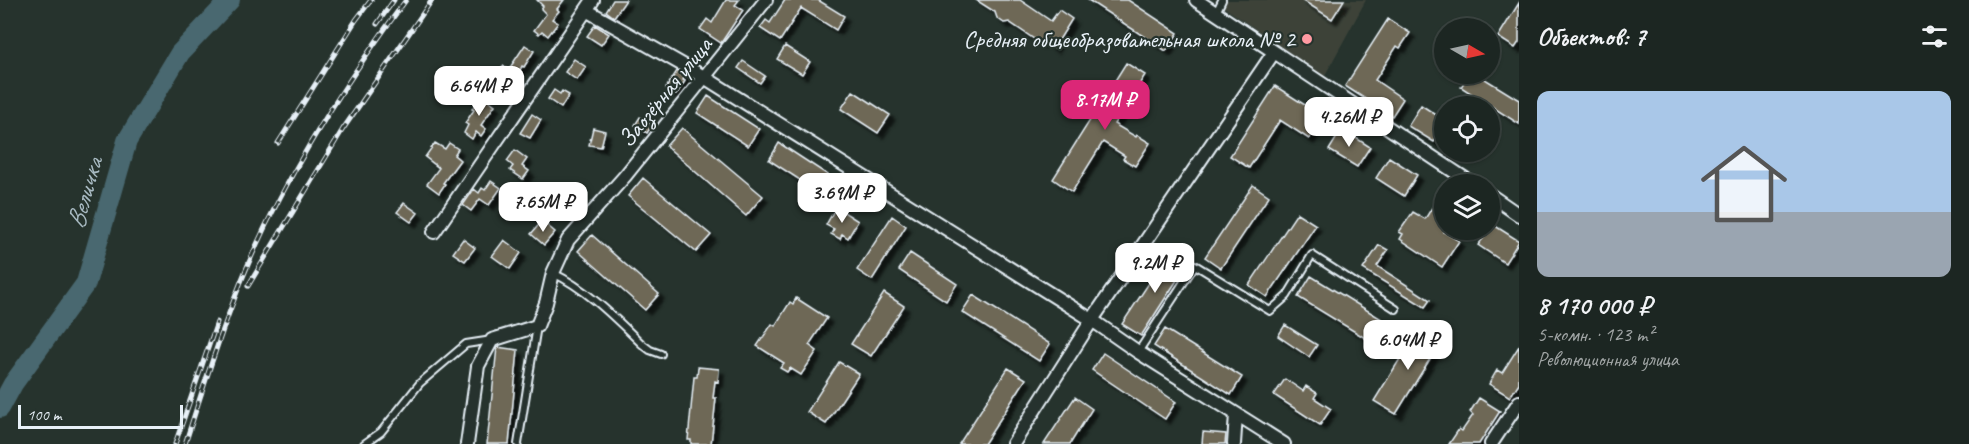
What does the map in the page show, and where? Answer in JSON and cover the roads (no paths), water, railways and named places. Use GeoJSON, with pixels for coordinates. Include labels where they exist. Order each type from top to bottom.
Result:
{"type":"FeatureCollection","features":[{"type":"Feature","properties":{"kind":"street","name":"Заозёрная улица"},"geometry":{"type":"LineString","coordinates":[[537,326],[546,303],[553,273],[568,240],[625,176],[766,0]]}},
{"type":"Feature","properties":{"kind":"street"},"geometry":{"type":"LineString","coordinates":[[1196,0],[1458,174]]}},
{"type":"Feature","properties":{"kind":"street"},"geometry":{"type":"LineString","coordinates":[[434,232],[589,5],[1092,320],[1138,352],[1284,444]]}},
{"type":"Feature","properties":{"kind":"street"},"geometry":{"type":"LineString","coordinates":[[1013,444],[1092,320],[1274,52]]}},
{"type":"Feature","properties":{"kind":"street"},"geometry":{"type":"LineString","coordinates":[[1500,202],[1519,215]]}},
{"type":"Feature","properties":{"kind":"street"},"geometry":{"type":"LineString","coordinates":[[467,444],[478,366],[492,340],[537,326]]}},
{"type":"Feature","properties":{"kind":"street"},"geometry":{"type":"LineString","coordinates":[[1491,444],[1519,402]]}},
{"type":"Feature","properties":{"kind":"street"},"geometry":{"type":"LineString","coordinates":[[1234,444],[1236,414]]}},
{"type":"Feature","properties":{"kind":"lane"},"geometry":{"type":"LineString","coordinates":[[1216,13],[1222,0]]}},
{"type":"Feature","properties":{"kind":"lane"},"geometry":{"type":"LineString","coordinates":[[1138,352],[1195,265],[1270,311],[1287,296],[1312,255],[1396,309]]}},
{"type":"Feature","properties":{"kind":"lane"},"geometry":{"type":"LineString","coordinates":[[553,273],[570,280],[642,344],[661,354]]}},
{"type":"Feature","properties":{"kind":"lane"},"geometry":{"type":"LineString","coordinates":[[518,444],[537,326]]}},
{"type":"Feature","properties":{"kind":"lane"},"geometry":{"type":"LineString","coordinates":[[364,444],[381,432],[420,383],[466,344],[492,340]]}},
{"type":"Feature","properties":{"kind":"waterway","name":"Величка"},"geometry":{"type":"LineString","coordinates":[[0,408],[13,384],[86,283],[127,141],[180,53],[230,0]]}},
{"type":"Feature","properties":{"kind":"waterway","name":"Величка"},"geometry":{"type":"LineString","coordinates":[[0,397],[5,400]]}},
{"type":"Feature","properties":{"kind":"railway"},"geometry":{"type":"LineString","coordinates":[[278,143],[371,0]]}},
{"type":"Feature","properties":{"kind":"railway"},"geometry":{"type":"LineString","coordinates":[[377,24],[394,0]]}},
{"type":"Feature","properties":{"kind":"railway"},"geometry":{"type":"LineString","coordinates":[[185,444],[232,306],[266,225],[297,166],[331,110],[367,54],[406,0]]}},
{"type":"Feature","properties":{"kind":"railway"},"geometry":{"type":"LineString","coordinates":[[248,286],[343,129],[432,0]]}},
{"type":"Feature","properties":{"kind":"railway"},"geometry":{"type":"LineString","coordinates":[[175,444],[217,322]]}},
{"type":"Feature","properties":{"kind":"place","name":"Средняя общеобразовательная школа № 2"},"geometry":{"type":"Point","coordinates":[1307,39]}}]}
